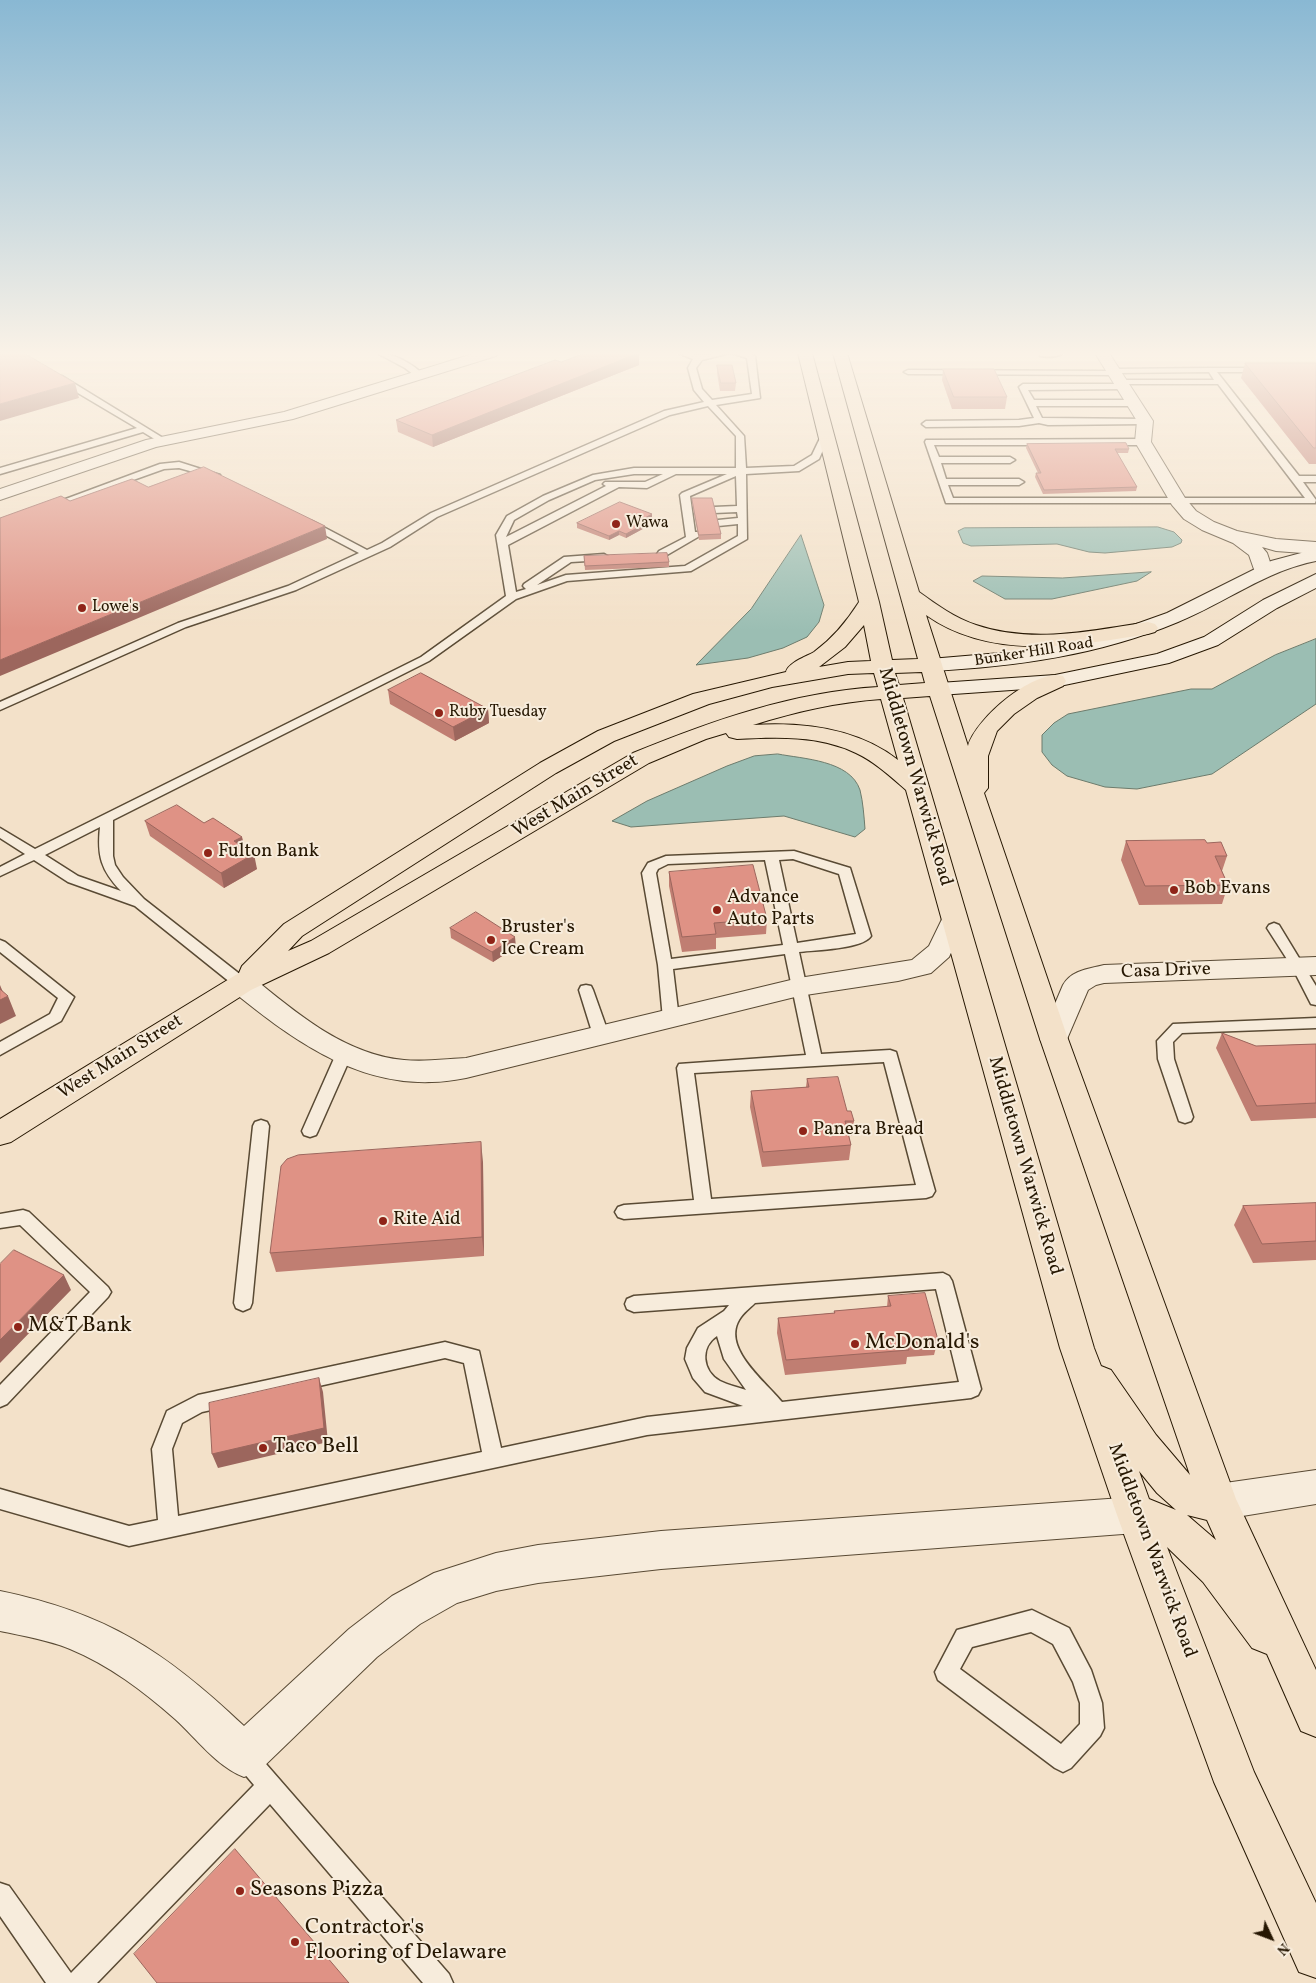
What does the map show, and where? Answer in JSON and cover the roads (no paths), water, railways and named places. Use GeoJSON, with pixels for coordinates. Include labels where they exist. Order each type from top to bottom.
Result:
{"type":"FeatureCollection","features":[{"type":"Feature","properties":{"kind":"main road","name":"Middletown Warwick Road"},"geometry":{"type":"LineString","coordinates":[[829,446],[869,602],[883,667],[1077,1348],[1136,1515],[1236,1782],[1316,1956]]}},
{"type":"Feature","properties":{"kind":"main road"},"geometry":{"type":"LineString","coordinates":[[867,446],[930,665],[1054,1040],[1218,1502],[1316,1716]]}},
{"type":"Feature","properties":{"kind":"main road"},"geometry":{"type":"LineString","coordinates":[[911,596],[938,617],[951,623],[1007,640],[1064,640],[1148,628]]}},
{"type":"Feature","properties":{"kind":"main road"},"geometry":{"type":"LineString","coordinates":[[771,681],[795,671],[832,649],[846,636],[869,602]]}},
{"type":"Feature","properties":{"kind":"main road","name":"Bunker Hill Road"},"geometry":{"type":"LineString","coordinates":[[883,667],[930,665]]}},
{"type":"Feature","properties":{"kind":"main road","name":"West Main Street"},"geometry":{"type":"LineString","coordinates":[[241,983],[293,930],[583,747],[634,723],[700,699],[771,681],[848,668],[883,667]]}},
{"type":"Feature","properties":{"kind":"main road"},"geometry":{"type":"LineString","coordinates":[[975,802],[977,756],[983,736],[991,722],[1018,700],[1055,681]]}},
{"type":"Feature","properties":{"kind":"main road","name":"West Main Street"},"geometry":{"type":"LineString","coordinates":[[0,1134],[241,983],[320,947],[495,846],[614,773],[663,748],[753,716],[821,700],[890,692],[939,689]]}},
{"type":"Feature","properties":{"kind":"main road"},"geometry":{"type":"LineString","coordinates":[[698,734],[762,730],[798,731],[828,735],[878,756],[916,786]]}},
{"type":"Feature","properties":{"kind":"main road"},"geometry":{"type":"LineString","coordinates":[[1077,1348],[1156,1464],[1180,1491],[1196,1502],[1218,1502]]}},
{"type":"Feature","properties":{"kind":"main road"},"geometry":{"type":"LineString","coordinates":[[1136,1515],[1157,1520],[1187,1538],[1214,1566],[1297,1675]]}},
{"type":"Feature","properties":{"kind":"street"},"geometry":{"type":"LineString","coordinates":[[0,495],[147,446]]}},
{"type":"Feature","properties":{"kind":"street"},"geometry":{"type":"LineString","coordinates":[[1145,446],[1178,501],[1190,515],[1240,539],[1258,552],[1263,571]]}},
{"type":"Feature","properties":{"kind":"street"},"geometry":{"type":"LineString","coordinates":[[1223,532],[1276,545],[1316,548]]}},
{"type":"Feature","properties":{"kind":"street","name":"Bunker Hill Road"},"geometry":{"type":"LineString","coordinates":[[930,665],[1008,659],[1072,650],[1108,641],[1148,628],[1200,605],[1230,586],[1284,562],[1316,555]]}},
{"type":"Feature","properties":{"kind":"street","name":"Bunker Hill Road"},"geometry":{"type":"LineString","coordinates":[[939,689],[1055,681],[1128,667],[1190,650],[1316,580]]}},
{"type":"Feature","properties":{"kind":"street"},"geometry":{"type":"LineString","coordinates":[[241,983],[316,1041],[372,1064],[431,1072],[466,1068],[799,987],[921,967],[940,950],[954,919]]}},
{"type":"Feature","properties":{"kind":"street","name":"Casa Drive"},"geometry":{"type":"LineString","coordinates":[[1054,1040],[1077,985],[1087,978],[1104,974],[1307,967]]}},
{"type":"Feature","properties":{"kind":"street"},"geometry":{"type":"LineString","coordinates":[[1218,1502],[1316,1487]]}},
{"type":"Feature","properties":{"kind":"street"},"geometry":{"type":"LineString","coordinates":[[0,1611],[24,1615],[72,1629],[117,1650],[146,1668],[192,1706],[244,1756],[363,1643],[406,1610],[448,1587],[496,1572],[538,1564],[662,1550],[1136,1515]]}},
{"type":"Feature","properties":{"kind":"lane"},"geometry":{"type":"LineString","coordinates":[[0,471],[87,446]]}},
{"type":"Feature","properties":{"kind":"lane"},"geometry":{"type":"LineString","coordinates":[[0,706],[182,625],[292,588],[386,545],[434,515],[593,446]]}},
{"type":"Feature","properties":{"kind":"lane"},"geometry":{"type":"LineString","coordinates":[[647,555],[661,562],[687,569],[743,537],[740,446]]}},
{"type":"Feature","properties":{"kind":"lane"},"geometry":{"type":"LineString","coordinates":[[512,597],[501,535],[510,518],[546,498],[593,478],[634,471],[741,472],[796,469],[816,457],[821,446]]}},
{"type":"Feature","properties":{"kind":"lane"},"geometry":{"type":"LineString","coordinates":[[930,446],[949,502],[1312,501],[1270,446]]}},
{"type":"Feature","properties":{"kind":"lane"},"geometry":{"type":"LineString","coordinates":[[1003,446],[1027,501]]}},
{"type":"Feature","properties":{"kind":"lane"},"geometry":{"type":"LineString","coordinates":[[935,460],[1014,471]]}},
{"type":"Feature","properties":{"kind":"lane"},"geometry":{"type":"LineString","coordinates":[[37,512],[163,466],[179,465],[226,480]]}},
{"type":"Feature","properties":{"kind":"lane"},"geometry":{"type":"LineString","coordinates":[[593,478],[610,484],[647,485],[676,471]]}},
{"type":"Feature","properties":{"kind":"lane"},"geometry":{"type":"LineString","coordinates":[[942,482],[1014,471]]}},
{"type":"Feature","properties":{"kind":"lane"},"geometry":{"type":"LineString","coordinates":[[0,872],[425,659],[568,558],[612,563],[642,570],[661,562],[694,530],[691,511],[685,495],[741,472]]}},
{"type":"Feature","properties":{"kind":"lane"},"geometry":{"type":"LineString","coordinates":[[1296,479],[1316,479]]}},
{"type":"Feature","properties":{"kind":"lane"},"geometry":{"type":"LineString","coordinates":[[503,543],[618,484]]}},
{"type":"Feature","properties":{"kind":"lane"},"geometry":{"type":"LineString","coordinates":[[714,510],[742,509]]}},
{"type":"Feature","properties":{"kind":"lane"},"geometry":{"type":"LineString","coordinates":[[298,518],[368,554]]}},
{"type":"Feature","properties":{"kind":"lane"},"geometry":{"type":"LineString","coordinates":[[719,528],[742,526]]}},
{"type":"Feature","properties":{"kind":"lane"},"geometry":{"type":"LineString","coordinates":[[679,544],[710,556]]}},
{"type":"Feature","properties":{"kind":"lane"},"geometry":{"type":"LineString","coordinates":[[512,597],[612,563]]}},
{"type":"Feature","properties":{"kind":"lane"},"geometry":{"type":"LineString","coordinates":[[107,819],[104,848],[110,873],[140,903],[241,983]]}},
{"type":"Feature","properties":{"kind":"lane"},"geometry":{"type":"LineString","coordinates":[[0,832],[73,880],[140,903]]}},
{"type":"Feature","properties":{"kind":"lane"},"geometry":{"type":"LineString","coordinates":[[665,965],[790,947],[856,940],[864,936],[845,871],[794,855],[666,860],[653,866],[649,873],[665,965],[670,1019]]}},
{"type":"Feature","properties":{"kind":"lane"},"geometry":{"type":"LineString","coordinates":[[771,856],[815,1061]]}},
{"type":"Feature","properties":{"kind":"lane"},"geometry":{"type":"LineString","coordinates":[[1274,928],[1307,967],[1316,1000]]}},
{"type":"Feature","properties":{"kind":"lane"},"geometry":{"type":"LineString","coordinates":[[0,944],[66,997],[56,1017],[0,1049]]}},
{"type":"Feature","properties":{"kind":"lane"},"geometry":{"type":"LineString","coordinates":[[586,990],[602,1035]]}},
{"type":"Feature","properties":{"kind":"lane"},"geometry":{"type":"LineString","coordinates":[[1185,1117],[1166,1059],[1165,1041],[1178,1028],[1316,1023]]}},
{"type":"Feature","properties":{"kind":"lane"},"geometry":{"type":"LineString","coordinates":[[310,1132],[344,1054]]}},
{"type":"Feature","properties":{"kind":"lane"},"geometry":{"type":"LineString","coordinates":[[624,1212],[926,1191],[890,1056],[685,1068],[703,1206]]}},
{"type":"Feature","properties":{"kind":"lane"},"geometry":{"type":"LineString","coordinates":[[244,1303],[261,1126]]}},
{"type":"Feature","properties":{"kind":"lane"},"geometry":{"type":"LineString","coordinates":[[0,1221],[23,1217],[102,1292],[0,1398]]}},
{"type":"Feature","properties":{"kind":"lane"},"geometry":{"type":"LineString","coordinates":[[0,1499],[129,1536],[647,1426],[971,1389],[943,1281],[634,1304]]}},
{"type":"Feature","properties":{"kind":"lane"},"geometry":{"type":"LineString","coordinates":[[750,1296],[730,1317],[705,1334],[696,1348],[695,1359],[700,1372],[712,1386],[778,1411]]}},
{"type":"Feature","properties":{"kind":"lane"},"geometry":{"type":"LineString","coordinates":[[730,1317],[726,1339],[733,1358],[747,1378],[778,1411]]}},
{"type":"Feature","properties":{"kind":"lane"},"geometry":{"type":"LineString","coordinates":[[168,1529],[162,1449],[174,1418],[198,1404],[445,1350],[472,1357],[493,1459]]}},
{"type":"Feature","properties":{"kind":"lane"},"geometry":{"type":"LineString","coordinates":[[1032,1621],[1061,1636],[1084,1678],[1091,1703],[1092,1719],[1092,1728],[1063,1760],[946,1672],[965,1638],[1032,1621]]}},
{"type":"Feature","properties":{"kind":"lane"},"geometry":{"type":"LineString","coordinates":[[244,1756],[440,1983]]}},
{"type":"Feature","properties":{"kind":"lane"},"geometry":{"type":"LineString","coordinates":[[79,1983],[270,1786]]}},
{"type":"Feature","properties":{"kind":"lane"},"geometry":{"type":"LineString","coordinates":[[0,1896],[62,1983]]}},
{"type":"Feature","properties":{"kind":"water"},"geometry":{"type":"Polygon","coordinates":[[[1158,527],[1174,532],[1182,540],[1181,543],[1172,547],[1105,553],[1089,552],[1057,544],[971,546],[963,543],[958,531],[964,528],[1158,527]]]}},
{"type":"Feature","properties":{"kind":"water"},"geometry":{"type":"Polygon","coordinates":[[[801,535],[824,605],[819,622],[807,637],[783,648],[748,658],[696,665],[751,609],[801,535]]]}},
{"type":"Feature","properties":{"kind":"water"},"geometry":{"type":"Polygon","coordinates":[[[1151,572],[1137,581],[1052,599],[1005,599],[973,581],[982,576],[1062,578],[1151,572]]]}},
{"type":"Feature","properties":{"kind":"water"},"geometry":{"type":"Polygon","coordinates":[[[1316,639],[1316,704],[1212,774],[1137,789],[1105,787],[1067,776],[1052,765],[1042,752],[1042,735],[1054,723],[1068,714],[1191,689],[1212,689],[1275,655],[1316,639]]]}},
{"type":"Feature","properties":{"kind":"water"},"geometry":{"type":"Polygon","coordinates":[[[778,754],[825,763],[846,772],[855,780],[860,790],[865,829],[855,837],[784,816],[631,827],[612,821],[647,801],[727,766],[754,756],[778,754]]]}},
{"type":"Feature","properties":{"kind":"place","name":"Wawa"},"geometry":{"type":"Point","coordinates":[616,524]}},
{"type":"Feature","properties":{"kind":"place","name":"Lowe's"},"geometry":{"type":"Point","coordinates":[82,608]}},
{"type":"Feature","properties":{"kind":"place","name":"Ruby Tuesday"},"geometry":{"type":"Point","coordinates":[439,713]}},
{"type":"Feature","properties":{"kind":"place","name":"Fulton Bank"},"geometry":{"type":"Point","coordinates":[208,853]}},
{"type":"Feature","properties":{"kind":"place","name":"Bob Evans"},"geometry":{"type":"Point","coordinates":[1174,890]}},
{"type":"Feature","properties":{"kind":"place","name":"Advance Auto Parts"},"geometry":{"type":"Point","coordinates":[717,910]}},
{"type":"Feature","properties":{"kind":"place","name":"Bruster's Ice Cream"},"geometry":{"type":"Point","coordinates":[491,940]}},
{"type":"Feature","properties":{"kind":"place","name":"Panera Bread"},"geometry":{"type":"Point","coordinates":[803,1131]}},
{"type":"Feature","properties":{"kind":"place","name":"Rite Aid"},"geometry":{"type":"Point","coordinates":[383,1221]}},
{"type":"Feature","properties":{"kind":"place","name":"M&T Bank"},"geometry":{"type":"Point","coordinates":[18,1327]}},
{"type":"Feature","properties":{"kind":"place","name":"McDonald's"},"geometry":{"type":"Point","coordinates":[855,1344]}},
{"type":"Feature","properties":{"kind":"place","name":"Taco Bell"},"geometry":{"type":"Point","coordinates":[263,1448]}},
{"type":"Feature","properties":{"kind":"place","name":"Seasons Pizza"},"geometry":{"type":"Point","coordinates":[240,1891]}},
{"type":"Feature","properties":{"kind":"place","name":"Contractor's Flooring of Delaware"},"geometry":{"type":"Point","coordinates":[295,1942]}}]}
